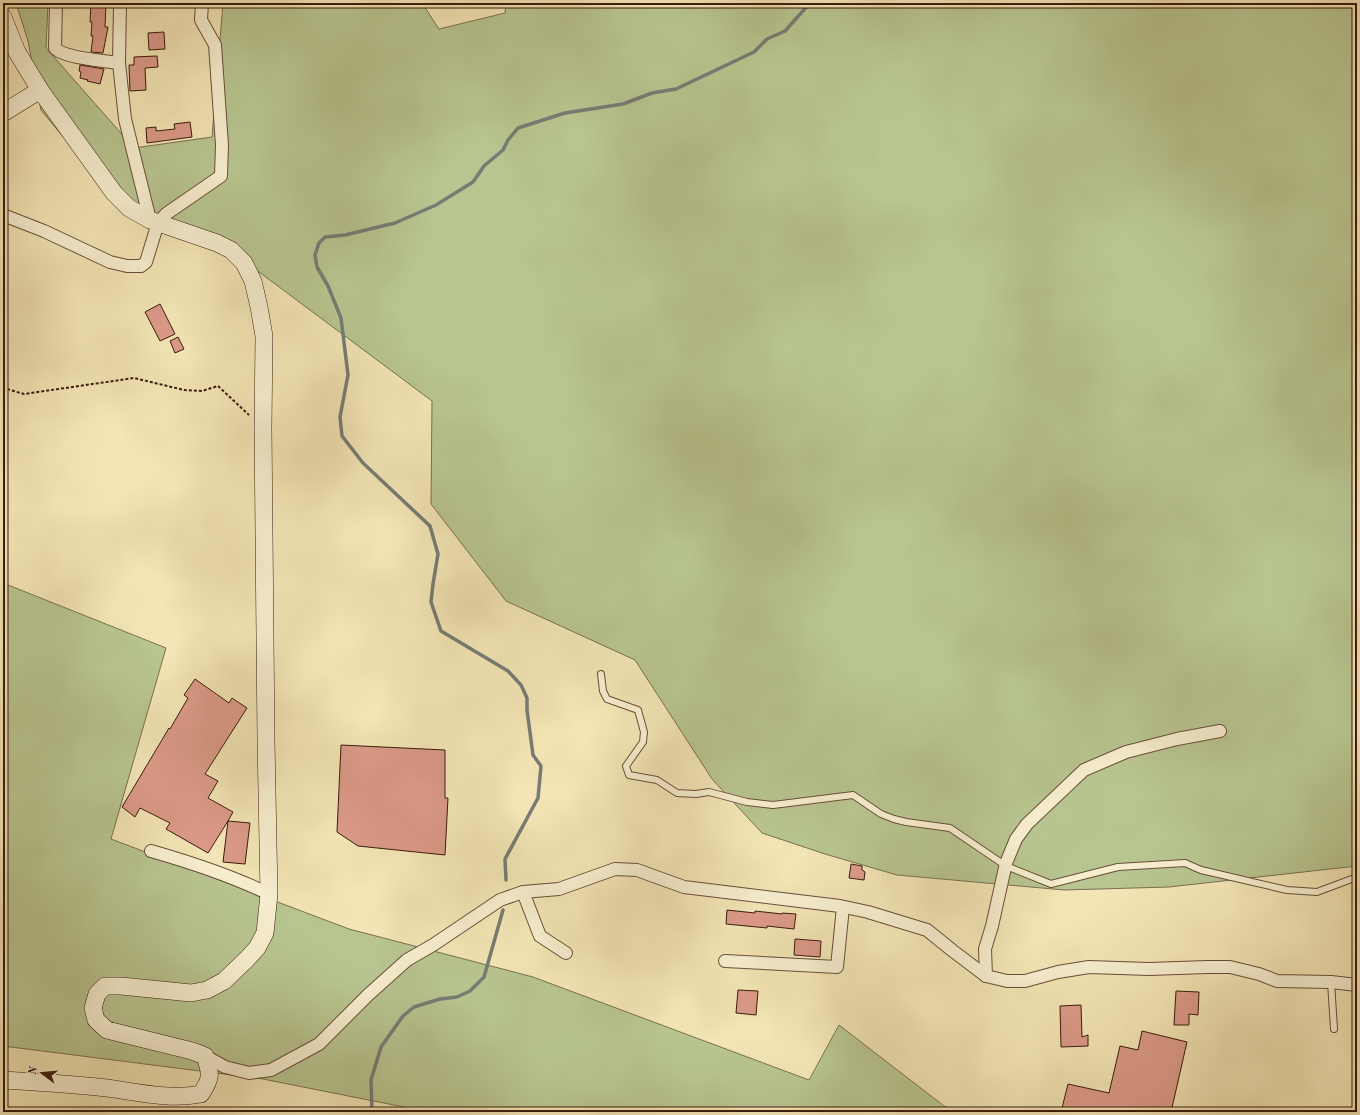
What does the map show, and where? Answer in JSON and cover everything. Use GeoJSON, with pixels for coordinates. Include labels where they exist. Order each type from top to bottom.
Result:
{"type":"FeatureCollection","features":[{"type":"Feature","properties":{"kind":"street"},"geometry":{"type":"LineString","coordinates":[[56,3],[55,48],[58,52],[66,55],[120,63]]}},
{"type":"Feature","properties":{"kind":"street"},"geometry":{"type":"LineString","coordinates":[[3,215],[44,231],[110,262],[127,266],[141,266],[146,262],[154,222],[125,119],[120,63],[120,3]]}},
{"type":"Feature","properties":{"kind":"street"},"geometry":{"type":"LineString","coordinates":[[154,222],[221,176],[222,145],[215,45],[201,20],[202,3]]}},
{"type":"Feature","properties":{"kind":"street"},"geometry":{"type":"LineString","coordinates":[[3,17],[17,52],[40,90],[114,193],[129,208],[154,222],[218,243],[231,250],[244,263],[253,281],[264,336],[263,428],[269,894],[265,933],[257,948],[247,960],[224,981],[207,990],[191,993],[121,986],[105,986],[97,994],[93,1008],[96,1020],[107,1030],[192,1051],[225,1067],[249,1073],[271,1070],[319,1044],[364,999],[407,960],[433,945],[500,900],[523,892],[559,889],[615,869],[637,870],[684,888],[843,907],[868,912],[927,930],[986,976],[1007,981],[1025,980],[1058,972],[1089,967],[1149,969],[1230,967],[1259,974],[1277,981],[1331,982],[1357,985]]}},
{"type":"Feature","properties":{"kind":"street"},"geometry":{"type":"LineString","coordinates":[[3,113],[40,90]]}},
{"type":"Feature","properties":{"kind":"street"},"geometry":{"type":"LineString","coordinates":[[986,976],[985,949],[1006,866],[1016,839],[1027,824],[1084,770],[1126,752],[1177,739],[1220,731]]}},
{"type":"Feature","properties":{"kind":"street"},"geometry":{"type":"LineString","coordinates":[[152,851],[195,864],[239,880],[269,894]]}},
{"type":"Feature","properties":{"kind":"street"},"geometry":{"type":"LineString","coordinates":[[523,892],[540,936],[566,954]]}},
{"type":"Feature","properties":{"kind":"street"},"geometry":{"type":"LineString","coordinates":[[725,961],[837,967],[843,907]]}},
{"type":"Feature","properties":{"kind":"street"},"geometry":{"type":"LineString","coordinates":[[3,1080],[64,1083],[173,1096],[191,1096],[201,1094],[207,1086],[210,1073],[205,1056]]}},
{"type":"Feature","properties":{"kind":"lane"},"geometry":{"type":"LineString","coordinates":[[601,674],[602,691],[607,699],[638,710],[644,732],[643,742],[626,766],[629,775],[657,780],[677,792],[696,794],[709,792],[747,802],[773,805],[853,795],[881,814],[894,819],[950,828],[1006,866],[1052,884],[1118,867],[1185,864],[1202,870],[1288,890],[1317,892],[1357,877]]}},
{"type":"Feature","properties":{"kind":"lane"},"geometry":{"type":"LineString","coordinates":[[1331,982],[1334,1029]]}},
{"type":"Feature","properties":{"kind":"path"},"geometry":{"type":"LineString","coordinates":[[3,380],[7,389],[24,394],[134,378],[184,390],[202,392],[218,386],[263,428]]}},
{"type":"Feature","properties":{"kind":"green space"},"geometry":{"type":"Polygon","coordinates":[[[16,3],[48,3],[46,48],[134,148],[212,137],[223,3],[422,3],[439,29],[505,13],[506,3],[1357,3],[1357,866],[1169,887],[1064,890],[897,875],[825,854],[762,833],[712,779],[635,660],[506,601],[431,504],[432,401],[251,266],[111,195],[41,110],[28,41],[16,3]]]}},
{"type":"Feature","properties":{"kind":"green space"},"geometry":{"type":"Polygon","coordinates":[[[3,583],[166,648],[111,839],[349,929],[533,977],[809,1080],[839,1025],[944,1106],[958,1112],[429,1112],[263,1079],[3,1046],[3,583]]]}},
{"type":"Feature","properties":{"kind":"building"},"geometry":{"type":"Polygon","coordinates":[[[91,3],[106,3],[105,27],[108,27],[103,53],[91,52],[93,36],[91,36],[92,22],[90,22],[91,3]]]}},
{"type":"Feature","properties":{"kind":"building"},"geometry":{"type":"Polygon","coordinates":[[[164,32],[165,49],[149,50],[148,33],[164,32]]]}},
{"type":"Feature","properties":{"kind":"building"},"geometry":{"type":"Polygon","coordinates":[[[157,56],[158,67],[145,68],[146,90],[130,91],[129,65],[134,65],[134,57],[157,56]]]}},
{"type":"Feature","properties":{"kind":"building"},"geometry":{"type":"Polygon","coordinates":[[[80,65],[104,69],[100,84],[80,78],[80,65]]]}},
{"type":"Feature","properties":{"kind":"building"},"geometry":{"type":"Polygon","coordinates":[[[190,122],[192,137],[147,143],[146,128],[156,127],[156,131],[175,129],[174,124],[190,122]]]}},
{"type":"Feature","properties":{"kind":"building"},"geometry":{"type":"Polygon","coordinates":[[[160,304],[175,334],[160,341],[145,312],[160,304]]]}},
{"type":"Feature","properties":{"kind":"building"},"geometry":{"type":"Polygon","coordinates":[[[178,337],[184,349],[175,353],[170,341],[178,337]]]}},
{"type":"Feature","properties":{"kind":"building"},"geometry":{"type":"Polygon","coordinates":[[[195,679],[229,703],[232,698],[247,708],[205,774],[218,781],[208,798],[233,812],[208,853],[166,829],[170,823],[140,808],[135,817],[122,807],[188,698],[184,695],[195,679]]]}},
{"type":"Feature","properties":{"kind":"building"},"geometry":{"type":"Polygon","coordinates":[[[341,745],[445,750],[445,798],[448,798],[445,855],[358,846],[337,832],[341,745]]]}},
{"type":"Feature","properties":{"kind":"building"},"geometry":{"type":"Polygon","coordinates":[[[228,821],[250,823],[245,864],[223,862],[228,821]]]}},
{"type":"Feature","properties":{"kind":"building"},"geometry":{"type":"Polygon","coordinates":[[[851,864],[862,866],[862,870],[865,872],[864,880],[849,878],[851,864]]]}},
{"type":"Feature","properties":{"kind":"building"},"geometry":{"type":"Polygon","coordinates":[[[727,910],[755,913],[755,911],[796,914],[794,929],[726,924],[727,910]]]}},
{"type":"Feature","properties":{"kind":"building"},"geometry":{"type":"Polygon","coordinates":[[[795,939],[821,941],[820,957],[794,955],[795,939]]]}},
{"type":"Feature","properties":{"kind":"building"},"geometry":{"type":"Polygon","coordinates":[[[738,990],[758,991],[756,1015],[736,1013],[738,990]]]}},
{"type":"Feature","properties":{"kind":"building"},"geometry":{"type":"Polygon","coordinates":[[[1176,991],[1199,992],[1198,1015],[1189,1014],[1189,1025],[1174,1025],[1176,991]]]}},
{"type":"Feature","properties":{"kind":"building"},"geometry":{"type":"Polygon","coordinates":[[[1081,1005],[1082,1037],[1088,1035],[1088,1046],[1061,1047],[1060,1006],[1081,1005]]]}},
{"type":"Feature","properties":{"kind":"building"},"geometry":{"type":"Polygon","coordinates":[[[1142,1031],[1187,1042],[1171,1112],[1061,1112],[1068,1084],[1109,1093],[1120,1046],[1138,1050],[1142,1031]]]}},
{"type":"Feature","properties":{"kind":"waterway"},"geometry":{"type":"LineString","coordinates":[[506,880],[505,859],[538,798],[541,766],[533,755],[527,710],[527,698],[521,685],[508,671],[441,631],[431,602],[438,554],[430,526],[363,463],[342,436],[340,417],[348,375],[341,318],[328,286],[317,267],[315,255],[319,243],[325,237],[345,235],[395,223],[436,205],[473,182],[484,166],[503,150],[508,140],[518,128],[565,113],[623,104],[652,93],[676,89],[754,52],[767,39],[785,31],[810,3]]}},
{"type":"Feature","properties":{"kind":"waterway"},"geometry":{"type":"LineString","coordinates":[[372,1112],[371,1080],[381,1047],[403,1016],[414,1007],[440,999],[457,997],[470,991],[484,977],[503,910]]}}]}
